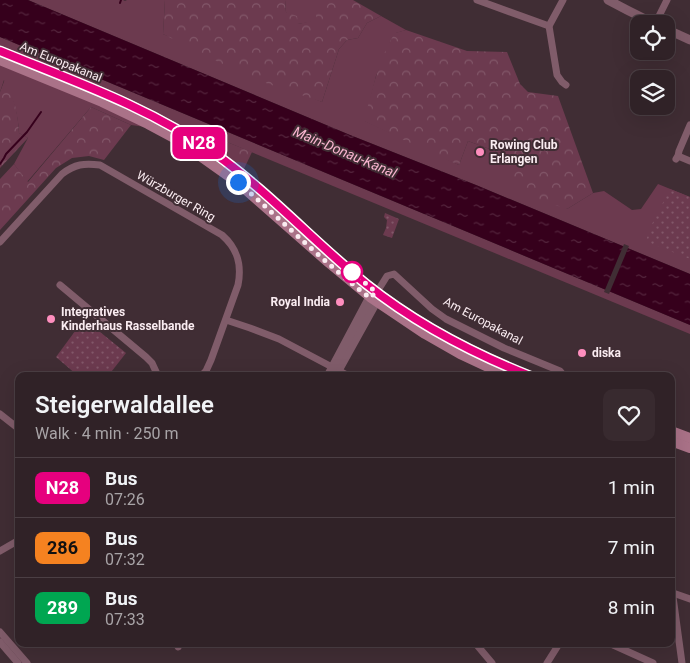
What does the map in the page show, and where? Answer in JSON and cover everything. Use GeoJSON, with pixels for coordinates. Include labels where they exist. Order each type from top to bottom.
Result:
{"type":"FeatureCollection","features":[{"type":"Feature","properties":{"kind":"main road","name":"Am Europakanal"},"geometry":{"type":"LineString","coordinates":[[0,51],[107,94],[181,131],[243,175],[348,268],[374,297],[455,341],[520,372]]}},
{"type":"Feature","properties":{"kind":"main road","name":"Am Europakanal"},"geometry":{"type":"LineString","coordinates":[[0,60],[102,102],[176,139],[238,182],[329,264],[404,321],[438,342],[498,372]]}},
{"type":"Feature","properties":{"kind":"main road"},"geometry":{"type":"LineString","coordinates":[[675,432],[690,438]]}},
{"type":"Feature","properties":{"kind":"main road"},"geometry":{"type":"LineString","coordinates":[[675,442],[690,448]]}},
{"type":"Feature","properties":{"kind":"street"},"geometry":{"type":"LineString","coordinates":[[477,0],[549,26]]}},
{"type":"Feature","properties":{"kind":"street"},"geometry":{"type":"LineString","coordinates":[[563,0],[549,26],[557,75],[566,85]]}},
{"type":"Feature","properties":{"kind":"street"},"geometry":{"type":"LineString","coordinates":[[608,0],[637,15]]}},
{"type":"Feature","properties":{"kind":"street"},"geometry":{"type":"LineString","coordinates":[[660,15],[667,0]]}},
{"type":"Feature","properties":{"kind":"street"},"geometry":{"type":"LineString","coordinates":[[675,33],[690,40]]}},
{"type":"Feature","properties":{"kind":"street"},"geometry":{"type":"LineString","coordinates":[[690,125],[677,157],[690,161]]}},
{"type":"Feature","properties":{"kind":"street","name":"Würzburger Ring"},"geometry":{"type":"LineString","coordinates":[[0,242],[62,174],[69,169],[87,164],[100,166],[222,235],[233,247],[238,258],[240,276],[226,320],[205,372]]}},
{"type":"Feature","properties":{"kind":"street","name":"Am Europakanal"},"geometry":{"type":"LineString","coordinates":[[374,297],[387,276],[394,274],[432,309],[446,319],[504,348],[560,372]]}},
{"type":"Feature","properties":{"kind":"street"},"geometry":{"type":"LineString","coordinates":[[60,285],[146,356],[156,372]]}},
{"type":"Feature","properties":{"kind":"street"},"geometry":{"type":"LineString","coordinates":[[226,320],[279,339],[335,371],[374,297]]}},
{"type":"Feature","properties":{"kind":"street"},"geometry":{"type":"LineString","coordinates":[[0,414],[15,428]]}},
{"type":"Feature","properties":{"kind":"street"},"geometry":{"type":"LineString","coordinates":[[0,551],[15,542]]}},
{"type":"Feature","properties":{"kind":"street"},"geometry":{"type":"LineString","coordinates":[[675,594],[690,599]]}},
{"type":"Feature","properties":{"kind":"street"},"geometry":{"type":"LineString","coordinates":[[675,609],[682,663]]}},
{"type":"Feature","properties":{"kind":"street"},"geometry":{"type":"LineString","coordinates":[[0,632],[27,663]]}},
{"type":"Feature","properties":{"kind":"street"},"geometry":{"type":"LineString","coordinates":[[0,642],[18,663]]}},
{"type":"Feature","properties":{"kind":"street"},"geometry":{"type":"LineString","coordinates":[[479,647],[492,663]]}},
{"type":"Feature","properties":{"kind":"street"},"geometry":{"type":"LineString","coordinates":[[547,663],[557,647]]}},
{"type":"Feature","properties":{"kind":"street"},"geometry":{"type":"LineString","coordinates":[[618,647],[653,663]]}},
{"type":"Feature","properties":{"kind":"green space"},"geometry":{"type":"Polygon","coordinates":[[[28,0],[165,0],[163,34],[322,102],[339,49],[347,40],[358,38],[367,23],[381,16],[406,30],[396,33],[391,40],[376,76],[365,121],[459,165],[468,141],[506,155],[567,209],[593,193],[604,191],[632,210],[641,209],[658,184],[690,197],[690,274],[350,135],[28,0]]]}},
{"type":"Feature","properties":{"kind":"green space"},"geometry":{"type":"Polygon","coordinates":[[[165,0],[285,0],[286,12],[297,16],[298,24],[316,20],[316,0],[353,0],[381,16],[367,23],[358,38],[347,40],[339,49],[322,102],[248,77],[163,34],[165,0]]]}},
{"type":"Feature","properties":{"kind":"green space"},"geometry":{"type":"Polygon","coordinates":[[[285,0],[316,0],[316,21],[298,24],[286,12],[285,0]]]}},
{"type":"Feature","properties":{"kind":"green space"},"geometry":{"type":"Polygon","coordinates":[[[406,30],[467,51],[507,52],[520,84],[528,92],[558,96],[593,193],[567,209],[517,192],[504,162],[506,155],[468,141],[459,165],[364,121],[376,76],[389,43],[395,33],[406,30]]]}},
{"type":"Feature","properties":{"kind":"green space"},"geometry":{"type":"Polygon","coordinates":[[[0,37],[690,325],[690,334],[193,128],[189,133],[131,125],[91,107],[27,182],[14,164],[28,138],[19,133],[15,105],[4,80],[0,92],[0,37]]]}},
{"type":"Feature","properties":{"kind":"green space"},"geometry":{"type":"Polygon","coordinates":[[[5,79],[15,105],[19,133],[28,138],[0,168],[0,92],[5,79]]]}},
{"type":"Feature","properties":{"kind":"green space"},"geometry":{"type":"Polygon","coordinates":[[[91,107],[131,125],[104,160],[89,156],[72,158],[56,168],[0,230],[0,179],[14,164],[28,182],[91,107]]]}},
{"type":"Feature","properties":{"kind":"green space"},"geometry":{"type":"Polygon","coordinates":[[[192,128],[252,152],[243,171],[189,133],[192,128]]]}},
{"type":"Feature","properties":{"kind":"green space"},"geometry":{"type":"Polygon","coordinates":[[[670,189],[690,197],[690,259],[650,243],[647,238],[670,189]]]}},
{"type":"Feature","properties":{"kind":"green space"},"geometry":{"type":"Polygon","coordinates":[[[385,213],[399,219],[392,238],[383,235],[387,220],[384,217],[385,213]]]}},
{"type":"Feature","properties":{"kind":"green space"},"geometry":{"type":"Polygon","coordinates":[[[84,319],[126,353],[111,372],[74,372],[56,357],[84,319]]]}},
{"type":"Feature","properties":{"kind":"water","name":"Main-Donau-Kanal"},"geometry":{"type":"Polygon","coordinates":[[[0,0],[28,0],[350,135],[690,274],[690,325],[0,37],[0,0]]]}},
{"type":"Feature","properties":{"kind":"pier"},"geometry":{"type":"Polygon","coordinates":[[[624,244],[629,246],[609,294],[604,292],[624,244]]]}},
{"type":"Feature","properties":{"kind":"waterway"},"geometry":{"type":"LineString","coordinates":[[0,164],[41,112]]}},
{"type":"Feature","properties":{"kind":"bus line","name":"N28"},"geometry":{"type":"LineString","coordinates":[[0,51],[107,94],[181,131],[243,175],[352,273],[390,302],[474,352],[520,372]]}},
{"type":"Feature","properties":{"kind":"place","name":"Rowing Club Erlangen"},"geometry":{"type":"Point","coordinates":[480,152]}},
{"type":"Feature","properties":{"kind":"place","name":"Royal India"},"geometry":{"type":"Point","coordinates":[340,302]}},
{"type":"Feature","properties":{"kind":"place","name":"Integratives Kinderhaus Rasselbande"},"geometry":{"type":"Point","coordinates":[51,319]}},
{"type":"Feature","properties":{"kind":"place","name":"diska"},"geometry":{"type":"Point","coordinates":[582,353]}},
{"type":"Feature","properties":{"kind":"route"},"geometry":{"type":"LineString","coordinates":[[238,182],[329,264],[370,298],[376,292],[352,272]]}}]}
